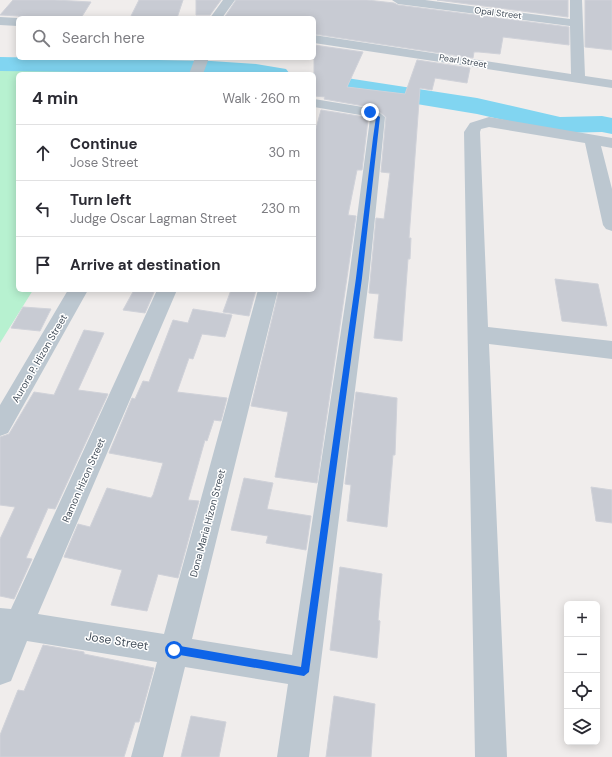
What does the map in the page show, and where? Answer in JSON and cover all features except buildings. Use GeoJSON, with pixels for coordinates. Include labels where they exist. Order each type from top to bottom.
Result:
{"type":"FeatureCollection","features":[{"type":"Feature","properties":{"kind":"street"},"geometry":{"type":"LineString","coordinates":[[217,16],[229,0]]}},
{"type":"Feature","properties":{"kind":"street","name":"Opal Street"},"geometry":{"type":"LineString","coordinates":[[398,0],[575,23]]}},
{"type":"Feature","properties":{"kind":"street"},"geometry":{"type":"LineString","coordinates":[[576,0],[575,23],[578,78]]}},
{"type":"Feature","properties":{"kind":"street"},"geometry":{"type":"LineString","coordinates":[[0,21],[16,22]]}},
{"type":"Feature","properties":{"kind":"street","name":"Pearl Street"},"geometry":{"type":"LineString","coordinates":[[316,39],[612,84]]}},
{"type":"Feature","properties":{"kind":"street"},"geometry":{"type":"LineString","coordinates":[[197,72],[201,60]]}},
{"type":"Feature","properties":{"kind":"street"},"geometry":{"type":"LineString","coordinates":[[293,757],[359,278],[378,117],[370,112],[316,105]]}},
{"type":"Feature","properties":{"kind":"street"},"geometry":{"type":"LineString","coordinates":[[491,757],[472,132],[475,126],[489,122],[602,141],[612,225]]}},
{"type":"Feature","properties":{"kind":"street","name":"Aurora P. Hizon Street"},"geometry":{"type":"LineString","coordinates":[[0,426],[77,292]]}},
{"type":"Feature","properties":{"kind":"street","name":"Ramon Hizon Street"},"geometry":{"type":"LineString","coordinates":[[0,670],[10,624],[42,570],[166,292]]}},
{"type":"Feature","properties":{"kind":"street","name":"Dona Maria Hizon Street"},"geometry":{"type":"LineString","coordinates":[[147,757],[267,292]]}},
{"type":"Feature","properties":{"kind":"street"},"geometry":{"type":"LineString","coordinates":[[478,334],[612,350]]}},
{"type":"Feature","properties":{"kind":"street","name":"Jose Street"},"geometry":{"type":"LineString","coordinates":[[10,624],[304,672]]}},
{"type":"Feature","properties":{"kind":"green space"},"geometry":{"type":"Polygon","coordinates":[[[153,67],[156,72],[16,72],[16,292],[32,292],[0,343],[0,70],[153,67]]]}},
{"type":"Feature","properties":{"kind":"waterway"},"geometry":{"type":"LineString","coordinates":[[0,64],[211,68],[263,72]]}},
{"type":"Feature","properties":{"kind":"waterway"},"geometry":{"type":"LineString","coordinates":[[316,80],[477,106],[560,125],[602,124],[612,126]]}},
{"type":"Feature","properties":{"kind":"route"},"geometry":{"type":"LineString","coordinates":[[174,650],[304,672],[359,278],[376,138],[378,117],[376,114],[370,112]]}}]}
